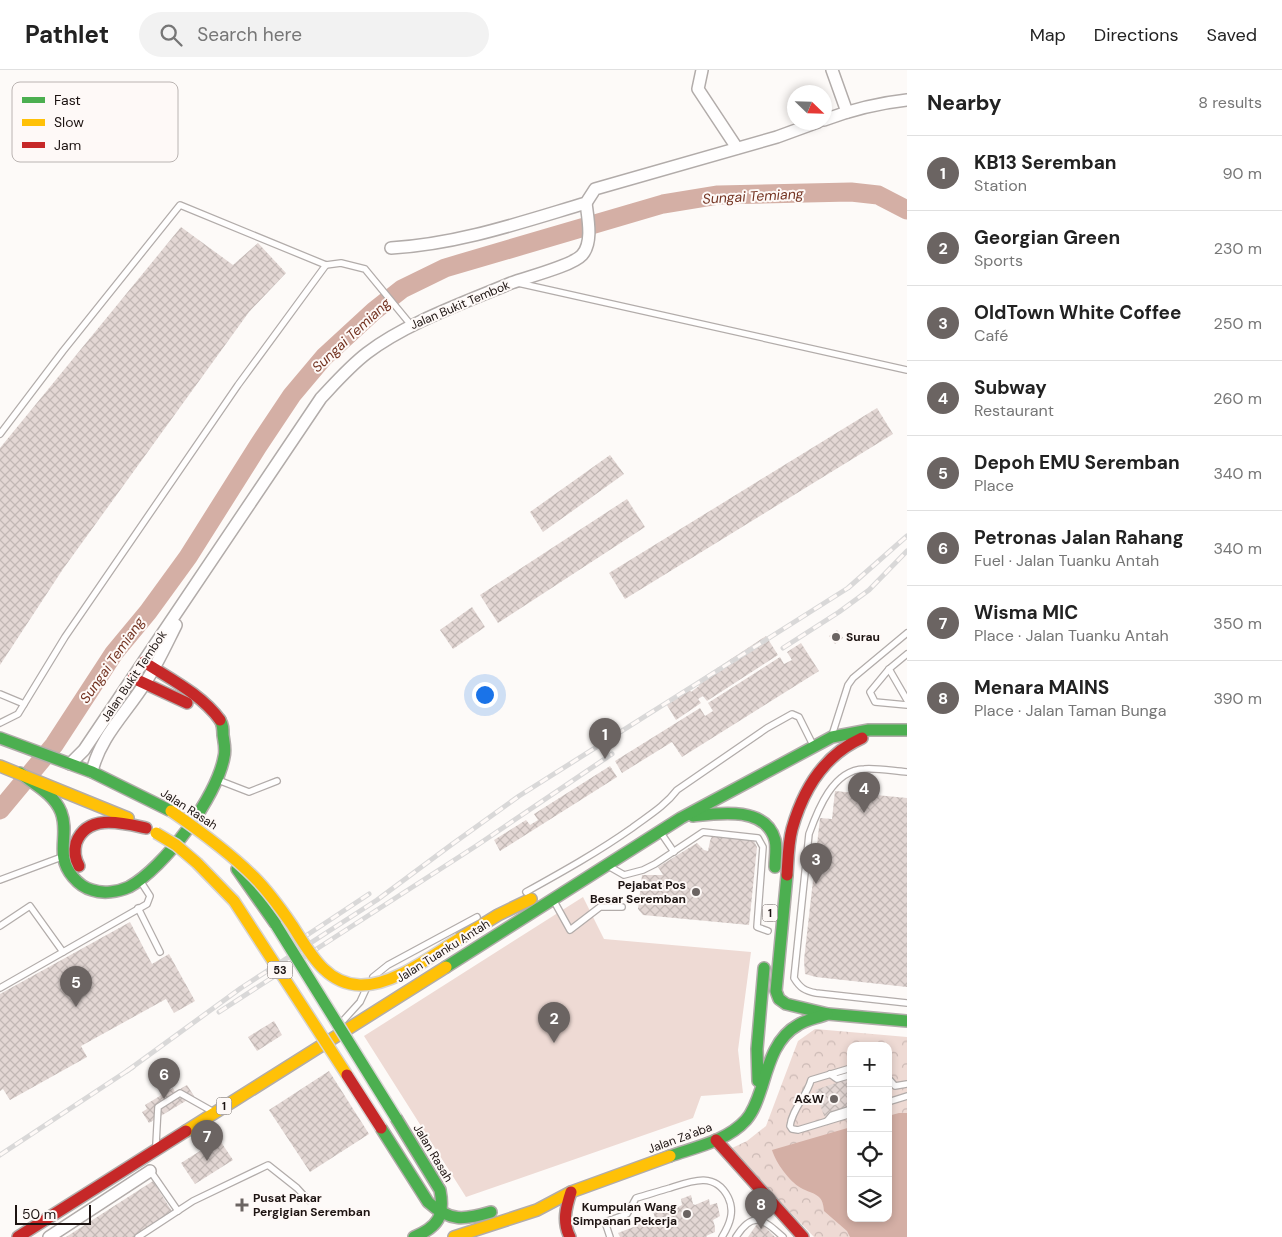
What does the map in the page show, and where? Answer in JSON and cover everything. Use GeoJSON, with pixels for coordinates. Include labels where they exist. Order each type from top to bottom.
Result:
{"type":"FeatureCollection","features":[{"type":"Feature","properties":{"kind":"main road"},"geometry":{"type":"LineString","coordinates":[[41,786],[61,810],[64,821],[62,857],[66,868],[77,882],[91,890],[116,891],[127,888],[153,870],[198,813],[225,759],[225,745],[222,723],[205,703],[144,662]]}},
{"type":"Feature","properties":{"kind":"main road"},"geometry":{"type":"LineString","coordinates":[[133,678],[191,705],[211,723],[225,745]]}},
{"type":"Feature","properties":{"kind":"main road","name":"Jalan Tuanku Antah"},"geometry":{"type":"LineString","coordinates":[[18,1237],[681,818],[832,737],[882,729],[903,730]]}},
{"type":"Feature","properties":{"kind":"main road","name":"1"},"geometry":{"type":"LineString","coordinates":[[903,730],[856,740],[837,751],[823,765],[798,807],[790,831],[776,991],[779,999],[786,1004],[828,1014],[847,1009],[907,1020]]}},
{"type":"Feature","properties":{"kind":"main road","name":"Jalan Rasah"},"geometry":{"type":"LineString","coordinates":[[0,738],[92,772],[171,811],[200,830],[224,851],[275,923],[440,1190],[443,1202],[442,1214]]}},
{"type":"Feature","properties":{"kind":"main road","name":"53"},"geometry":{"type":"LineString","coordinates":[[3,767],[41,786],[113,811],[176,845],[197,863],[234,901],[428,1202],[442,1214]]}},
{"type":"Feature","properties":{"kind":"main road","name":"1"},"geometry":{"type":"LineString","coordinates":[[681,818],[721,813],[742,814],[753,817],[771,830],[776,840],[774,876]]}},
{"type":"Feature","properties":{"kind":"main road"},"geometry":{"type":"LineString","coordinates":[[89,875],[77,864],[74,854],[80,835],[87,827],[95,823],[114,821],[151,830]]}},
{"type":"Feature","properties":{"kind":"main road"},"geometry":{"type":"LineString","coordinates":[[224,851],[255,878],[327,973],[350,984],[362,986],[388,980],[506,911],[552,888],[602,868]]}},
{"type":"Feature","properties":{"kind":"main road"},"geometry":{"type":"LineString","coordinates":[[104,881],[140,880]]}},
{"type":"Feature","properties":{"kind":"main road","name":"1"},"geometry":{"type":"LineString","coordinates":[[767,936],[770,913]]}},
{"type":"Feature","properties":{"kind":"main road","name":"1"},"geometry":{"type":"LineString","coordinates":[[759,1092],[757,1049],[765,958]]}},
{"type":"Feature","properties":{"kind":"main road","name":"Jalan Za'aba"},"geometry":{"type":"LineString","coordinates":[[454,1237],[537,1210],[571,1192],[730,1134],[748,1117],[754,1106],[768,1066],[784,1036],[800,1023],[828,1014]]}},
{"type":"Feature","properties":{"kind":"main road"},"geometry":{"type":"LineString","coordinates":[[716,1140],[803,1237]]}},
{"type":"Feature","properties":{"kind":"main road"},"geometry":{"type":"LineString","coordinates":[[570,1237],[565,1224],[565,1214],[571,1192]]}},
{"type":"Feature","properties":{"kind":"main road","name":"Jalan Za'aba"},"geometry":{"type":"LineString","coordinates":[[536,1198],[571,1192]]}},
{"type":"Feature","properties":{"kind":"main road"},"geometry":{"type":"LineString","coordinates":[[414,1237],[431,1228],[442,1214],[451,1218],[468,1219],[502,1208]]}},
{"type":"Feature","properties":{"kind":"street"},"geometry":{"type":"LineString","coordinates":[[702,70],[698,89],[737,148]]}},
{"type":"Feature","properties":{"kind":"street"},"geometry":{"type":"LineString","coordinates":[[832,70],[847,112]]}},
{"type":"Feature","properties":{"kind":"street"},"geometry":{"type":"LineString","coordinates":[[832,117],[888,102],[907,100]]}},
{"type":"Feature","properties":{"kind":"street"},"geometry":{"type":"LineString","coordinates":[[391,248],[421,246],[464,238],[586,204],[595,189],[777,138],[798,130]]}},
{"type":"Feature","properties":{"kind":"street","name":"Jalan Bukit Tembok"},"geometry":{"type":"LineString","coordinates":[[70,764],[84,750],[322,398],[347,370],[369,352],[411,325],[580,257],[587,249],[588,217],[586,204]]}},
{"type":"Feature","properties":{"kind":"street","name":"Jalan Bukit Tembok"},"geometry":{"type":"LineString","coordinates":[[92,772],[94,759],[102,743],[154,669],[196,586]]}},
{"type":"Feature","properties":{"kind":"street"},"geometry":{"type":"LineString","coordinates":[[49,1237],[150,1171]]}},
{"type":"Feature","properties":{"kind":"lane"},"geometry":{"type":"LineString","coordinates":[[0,434],[62,351],[180,205],[326,266],[341,263],[365,269],[411,325]]}},
{"type":"Feature","properties":{"kind":"lane"},"geometry":{"type":"LineString","coordinates":[[0,724],[18,714],[65,636],[232,393],[326,266]]}},
{"type":"Feature","properties":{"kind":"lane"},"geometry":{"type":"LineString","coordinates":[[514,282],[907,370]]}},
{"type":"Feature","properties":{"kind":"lane"},"geometry":{"type":"LineString","coordinates":[[832,737],[848,685],[853,678],[907,633]]}},
{"type":"Feature","properties":{"kind":"lane"},"geometry":{"type":"LineString","coordinates":[[907,654],[889,669],[870,692],[875,702],[907,705]]}},
{"type":"Feature","properties":{"kind":"lane"},"geometry":{"type":"LineString","coordinates":[[889,669],[907,700]]}},
{"type":"Feature","properties":{"kind":"lane"},"geometry":{"type":"LineString","coordinates":[[0,694],[24,704]]}},
{"type":"Feature","properties":{"kind":"lane"},"geometry":{"type":"LineString","coordinates":[[523,894],[608,845],[655,812],[677,790],[767,728],[792,714],[798,717],[814,746]]}},
{"type":"Feature","properties":{"kind":"lane"},"geometry":{"type":"LineString","coordinates":[[907,772],[863,769],[850,772],[832,787],[816,815],[809,834],[794,978],[799,986],[807,991],[907,1003]]}},
{"type":"Feature","properties":{"kind":"lane"},"geometry":{"type":"LineString","coordinates":[[216,780],[249,792],[277,781]]}},
{"type":"Feature","properties":{"kind":"lane"},"geometry":{"type":"LineString","coordinates":[[660,832],[674,852]]}},
{"type":"Feature","properties":{"kind":"lane"},"geometry":{"type":"LineString","coordinates":[[602,868],[624,875],[643,870],[704,832],[758,838],[763,847],[757,927],[767,936]]}},
{"type":"Feature","properties":{"kind":"lane"},"geometry":{"type":"LineString","coordinates":[[0,880],[62,857]]}},
{"type":"Feature","properties":{"kind":"lane"},"geometry":{"type":"LineString","coordinates":[[0,988],[147,904],[150,896],[140,880]]}},
{"type":"Feature","properties":{"kind":"lane"},"geometry":{"type":"LineString","coordinates":[[552,899],[570,930],[600,907],[622,908]]}},
{"type":"Feature","properties":{"kind":"lane"},"geometry":{"type":"LineString","coordinates":[[0,926],[30,906],[63,952]]}},
{"type":"Feature","properties":{"kind":"lane"},"geometry":{"type":"LineString","coordinates":[[138,908],[160,952]]}},
{"type":"Feature","properties":{"kind":"lane"},"geometry":{"type":"LineString","coordinates":[[316,1047],[334,1031],[360,1002],[372,979],[378,972],[482,914]]}},
{"type":"Feature","properties":{"kind":"lane"},"geometry":{"type":"LineString","coordinates":[[847,1009],[854,997]]}},
{"type":"Feature","properties":{"kind":"lane"},"geometry":{"type":"LineString","coordinates":[[847,1069],[811,1080],[809,1089],[791,1119],[790,1126],[792,1129],[798,1130],[847,1115]]}},
{"type":"Feature","properties":{"kind":"lane"},"geometry":{"type":"LineString","coordinates":[[830,1074],[837,1079],[847,1076]]}},
{"type":"Feature","properties":{"kind":"lane"},"geometry":{"type":"LineString","coordinates":[[892,1083],[895,1086],[898,1098]]}},
{"type":"Feature","properties":{"kind":"lane"},"geometry":{"type":"LineString","coordinates":[[895,1086],[907,1084]]}},
{"type":"Feature","properties":{"kind":"lane"},"geometry":{"type":"LineString","coordinates":[[156,1149],[158,1107],[165,1102],[180,1093],[214,1112]]}},
{"type":"Feature","properties":{"kind":"lane"},"geometry":{"type":"LineString","coordinates":[[892,1100],[907,1096]]}},
{"type":"Feature","properties":{"kind":"lane"},"geometry":{"type":"LineString","coordinates":[[826,1122],[832,1115],[847,1110]]}},
{"type":"Feature","properties":{"kind":"lane"},"geometry":{"type":"LineString","coordinates":[[142,1158],[178,1211]]}},
{"type":"Feature","properties":{"kind":"lane"},"geometry":{"type":"LineString","coordinates":[[138,1237],[192,1201],[268,1165],[297,1188],[308,1200]]}},
{"type":"Feature","properties":{"kind":"lane"},"geometry":{"type":"LineString","coordinates":[[610,1237],[604,1222],[627,1214],[636,1198],[692,1180],[702,1179],[713,1182],[723,1188],[729,1199],[732,1211],[731,1220],[722,1237]]}},
{"type":"Feature","properties":{"kind":"lane"},"geometry":{"type":"LineString","coordinates":[[64,1207],[73,1221]]}},
{"type":"Feature","properties":{"kind":"lane"},"geometry":{"type":"LineString","coordinates":[[736,1237],[746,1223],[760,1219],[782,1237]]}},
{"type":"Feature","properties":{"kind":"green space"},"geometry":{"type":"Polygon","coordinates":[[[583,897],[604,939],[751,952],[738,1050],[743,1093],[701,1096],[693,1118],[466,1197],[364,1036],[583,897]]]}},
{"type":"Feature","properties":{"kind":"green space"},"geometry":{"type":"Polygon","coordinates":[[[815,1029],[907,1037],[907,1237],[814,1237],[730,1149],[747,1141],[766,1126],[798,1041],[815,1029]]]}},
{"type":"Feature","properties":{"kind":"shaded area"},"geometry":{"type":"Polygon","coordinates":[[[907,1113],[907,1237],[850,1237],[847,1231],[824,1211],[820,1198],[796,1185],[784,1171],[772,1150],[847,1128],[847,1222],[892,1222],[892,1115],[907,1113]]]}},
{"type":"Feature","properties":{"kind":"building"},"geometry":{"type":"Polygon","coordinates":[[[181,227],[233,265],[258,243],[286,273],[249,312],[63,569],[0,665],[0,448],[181,227]]]}},
{"type":"Feature","properties":{"kind":"building"},"geometry":{"type":"Polygon","coordinates":[[[877,408],[893,434],[625,599],[609,573],[877,408]]]}},
{"type":"Feature","properties":{"kind":"building"},"geometry":{"type":"Polygon","coordinates":[[[610,455],[624,474],[543,532],[530,512],[610,455]]]}},
{"type":"Feature","properties":{"kind":"building"},"geometry":{"type":"Polygon","coordinates":[[[627,499],[645,527],[498,623],[480,595],[627,499]]]}},
{"type":"Feature","properties":{"kind":"building"},"geometry":{"type":"Polygon","coordinates":[[[472,607],[485,627],[453,649],[440,630],[472,607]]]}},
{"type":"Feature","properties":{"kind":"building","name":"Surau"},"geometry":{"type":"Polygon","coordinates":[[[837,630],[843,638],[835,644],[829,636],[837,630]]]}},
{"type":"Feature","properties":{"kind":"building"},"geometry":{"type":"Polygon","coordinates":[[[766,636],[778,655],[707,701],[703,696],[698,699],[701,703],[676,720],[665,702],[688,687],[691,692],[699,686],[696,682],[766,636]]]}},
{"type":"Feature","properties":{"kind":"building"},"geometry":{"type":"Polygon","coordinates":[[[801,643],[819,671],[682,757],[672,742],[622,773],[615,761],[700,708],[705,716],[713,711],[708,703],[780,657],[784,664],[792,660],[787,652],[801,643]]]}},
{"type":"Feature","properties":{"kind":"building"},"geometry":{"type":"Polygon","coordinates":[[[610,766],[617,777],[500,851],[494,840],[526,820],[530,825],[538,820],[534,814],[610,766]]]}},
{"type":"Feature","properties":{"kind":"building"},"geometry":{"type":"Polygon","coordinates":[[[835,791],[907,798],[907,987],[816,977],[805,974],[804,960],[820,818],[832,819],[835,791]]]}},
{"type":"Feature","properties":{"kind":"building","name":"Pejabat Pos Besar Seremban"},"geometry":{"type":"Polygon","coordinates":[[[712,836],[754,841],[757,847],[749,925],[643,915],[638,909],[642,875],[663,875],[658,867],[697,843],[704,850],[708,851],[712,836]]]}},
{"type":"Feature","properties":{"kind":"building"},"geometry":{"type":"Polygon","coordinates":[[[130,922],[152,964],[169,954],[195,1001],[174,1013],[166,999],[81,1046],[87,1057],[10,1100],[3,1089],[0,1091],[0,994],[130,922]]]}},
{"type":"Feature","properties":{"kind":"building"},"geometry":{"type":"Polygon","coordinates":[[[274,1021],[282,1035],[257,1051],[248,1037],[274,1021]]]}},
{"type":"Feature","properties":{"kind":"building"},"geometry":{"type":"Polygon","coordinates":[[[329,1071],[369,1134],[310,1172],[269,1110],[329,1071]]]}},
{"type":"Feature","properties":{"kind":"building","name":"A&W"},"geometry":{"type":"Polygon","coordinates":[[[847,1079],[847,1108],[824,1116],[815,1090],[847,1079]]]}},
{"type":"Feature","properties":{"kind":"building"},"geometry":{"type":"Polygon","coordinates":[[[187,1085],[194,1096],[149,1123],[142,1112],[147,1109],[145,1105],[173,1088],[175,1092],[187,1085]]]}},
{"type":"Feature","properties":{"kind":"building"},"geometry":{"type":"Polygon","coordinates":[[[219,1139],[233,1160],[195,1184],[181,1163],[219,1139]]]}},
{"type":"Feature","properties":{"kind":"building"},"geometry":{"type":"Polygon","coordinates":[[[153,1181],[173,1213],[135,1237],[66,1237],[153,1181]]]}},
{"type":"Feature","properties":{"kind":"building","name":"Kumpulan Wang Simpanan Pekerja"},"geometry":{"type":"Polygon","coordinates":[[[691,1195],[695,1205],[709,1199],[710,1205],[717,1203],[720,1216],[713,1220],[715,1232],[707,1237],[620,1237],[618,1233],[636,1226],[634,1220],[642,1216],[644,1222],[655,1218],[653,1211],[669,1203],[672,1210],[682,1205],[681,1199],[691,1195]]]}},
{"type":"Feature","properties":{"kind":"building"},"geometry":{"type":"Polygon","coordinates":[[[759,1221],[775,1237],[748,1237],[759,1221]]]}},
{"type":"Feature","properties":{"kind":"waterway","name":"Sungai Temiang"},"geometry":{"type":"LineString","coordinates":[[0,810],[54,745],[114,653],[148,612],[188,557],[292,395],[324,357],[374,311],[402,289],[445,268],[663,204],[718,195],[851,192],[878,195],[907,210]]}},
{"type":"Feature","properties":{"kind":"railway"},"geometry":{"type":"LineString","coordinates":[[127,1071],[241,988],[377,900],[519,796],[848,588],[907,536]]}},
{"type":"Feature","properties":{"kind":"railway"},"geometry":{"type":"LineString","coordinates":[[783,648],[869,590],[907,551]]}},
{"type":"Feature","properties":{"kind":"railway"},"geometry":{"type":"LineString","coordinates":[[219,1012],[476,846],[612,754]]}},
{"type":"Feature","properties":{"kind":"railway"},"geometry":{"type":"LineString","coordinates":[[286,949],[369,894]]}},
{"type":"Feature","properties":{"kind":"railway"},"geometry":{"type":"LineString","coordinates":[[0,1155],[133,1067]]}},
{"type":"Feature","properties":{"kind":"traffic: fast"},"geometry":{"type":"LineString","coordinates":[[20,773],[43,790],[58,806],[64,829],[64,861],[73,877],[84,887],[96,891],[110,892],[120,890],[129,887],[143,878],[158,864],[173,848],[200,811],[211,792],[224,757],[223,729],[220,720]]}},
{"type":"Feature","properties":{"kind":"traffic: fast"},"geometry":{"type":"LineString","coordinates":[[446,967],[681,818],[832,737],[869,730],[907,730]]}},
{"type":"Feature","properties":{"kind":"traffic: fast"},"geometry":{"type":"LineString","coordinates":[[0,738],[92,772],[171,811]]}},
{"type":"Feature","properties":{"kind":"traffic: fast"},"geometry":{"type":"LineString","coordinates":[[693,816],[728,813],[740,814],[762,821],[770,829],[775,840],[775,867]]}},
{"type":"Feature","properties":{"kind":"traffic: fast"},"geometry":{"type":"LineString","coordinates":[[237,869],[275,923]]}},
{"type":"Feature","properties":{"kind":"traffic: fast"},"geometry":{"type":"LineString","coordinates":[[787,875],[776,991],[779,999],[786,1004],[828,1014],[907,1021]]}},
{"type":"Feature","properties":{"kind":"traffic: fast"},"geometry":{"type":"LineString","coordinates":[[276,925],[396,1118]]}},
{"type":"Feature","properties":{"kind":"traffic: fast"},"geometry":{"type":"LineString","coordinates":[[758,1081],[757,1049],[764,968]]}},
{"type":"Feature","properties":{"kind":"traffic: fast"},"geometry":{"type":"LineString","coordinates":[[670,1156],[720,1138],[730,1133],[746,1120],[754,1108],[774,1051],[784,1036],[801,1023],[827,1014]]}},
{"type":"Feature","properties":{"kind":"traffic: fast"},"geometry":{"type":"LineString","coordinates":[[396,1118],[440,1190],[441,1207],[438,1220],[429,1229],[414,1237]]}},
{"type":"Feature","properties":{"kind":"traffic: fast"},"geometry":{"type":"LineString","coordinates":[[381,1128],[428,1202],[443,1213],[458,1218],[473,1217],[491,1212]]}},
{"type":"Feature","properties":{"kind":"traffic: slow"},"geometry":{"type":"LineString","coordinates":[[0,766],[128,818]]}},
{"type":"Feature","properties":{"kind":"traffic: slow"},"geometry":{"type":"LineString","coordinates":[[171,811],[214,842],[254,877],[279,906],[319,964],[337,979],[360,985],[385,981],[411,969],[459,939]]}},
{"type":"Feature","properties":{"kind":"traffic: slow"},"geometry":{"type":"LineString","coordinates":[[156,833],[176,845],[197,863],[234,901],[347,1075]]}},
{"type":"Feature","properties":{"kind":"traffic: slow"},"geometry":{"type":"LineString","coordinates":[[459,939],[498,915],[531,899]]}},
{"type":"Feature","properties":{"kind":"traffic: slow"},"geometry":{"type":"LineString","coordinates":[[186,1131],[446,967]]}},
{"type":"Feature","properties":{"kind":"traffic: slow"},"geometry":{"type":"LineString","coordinates":[[454,1237],[537,1210],[571,1192],[670,1156]]}},
{"type":"Feature","properties":{"kind":"traffic: jam"},"geometry":{"type":"LineString","coordinates":[[144,662],[204,702],[220,720]]}},
{"type":"Feature","properties":{"kind":"traffic: jam"},"geometry":{"type":"LineString","coordinates":[[133,678],[187,703]]}},
{"type":"Feature","properties":{"kind":"traffic: jam"},"geometry":{"type":"LineString","coordinates":[[787,875],[792,829],[809,788],[826,764],[849,745],[862,738]]}},
{"type":"Feature","properties":{"kind":"traffic: jam"},"geometry":{"type":"LineString","coordinates":[[79,866],[75,855],[76,843],[88,827],[106,822],[146,828]]}},
{"type":"Feature","properties":{"kind":"traffic: jam"},"geometry":{"type":"LineString","coordinates":[[347,1075],[381,1128]]}},
{"type":"Feature","properties":{"kind":"traffic: jam"},"geometry":{"type":"LineString","coordinates":[[18,1237],[186,1131]]}},
{"type":"Feature","properties":{"kind":"traffic: jam"},"geometry":{"type":"LineString","coordinates":[[716,1140],[803,1237]]}},
{"type":"Feature","properties":{"kind":"traffic: jam"},"geometry":{"type":"LineString","coordinates":[[570,1237],[565,1220],[571,1192]]}},
{"type":"Feature","properties":{"kind":"place","name":"Surau"},"geometry":{"type":"Point","coordinates":[836,637]}},
{"type":"Feature","properties":{"kind":"place","name":"KB13 Seremban"},"geometry":{"type":"Point","coordinates":[605,759]}},
{"type":"Feature","properties":{"kind":"place","name":"Subway"},"geometry":{"type":"Point","coordinates":[864,813]}},
{"type":"Feature","properties":{"kind":"place","name":"OldTown White Coffee"},"geometry":{"type":"Point","coordinates":[816,884]}},
{"type":"Feature","properties":{"kind":"place","name":"Pejabat Pos Besar Seremban"},"geometry":{"type":"Point","coordinates":[696,892]}},
{"type":"Feature","properties":{"kind":"place","name":"Depoh EMU Seremban"},"geometry":{"type":"Point","coordinates":[76,1007]}},
{"type":"Feature","properties":{"kind":"place","name":"Georgian Green"},"geometry":{"type":"Point","coordinates":[554,1043]}},
{"type":"Feature","properties":{"kind":"place","name":"Petronas Jalan Rahang"},"geometry":{"type":"Point","coordinates":[164,1099]}},
{"type":"Feature","properties":{"kind":"place","name":"A&W"},"geometry":{"type":"Point","coordinates":[834,1099]}},
{"type":"Feature","properties":{"kind":"place","name":"Wisma MIC"},"geometry":{"type":"Point","coordinates":[207,1161]}},
{"type":"Feature","properties":{"kind":"place","name":"Pusat Pakar Pergigian Seremban"},"geometry":{"type":"Point","coordinates":[242,1205]}},
{"type":"Feature","properties":{"kind":"place","name":"Kumpulan Wang Simpanan Pekerja"},"geometry":{"type":"Point","coordinates":[687,1214]}},
{"type":"Feature","properties":{"kind":"place","name":"Menara MAINS"},"geometry":{"type":"Point","coordinates":[761,1229]}}]}
